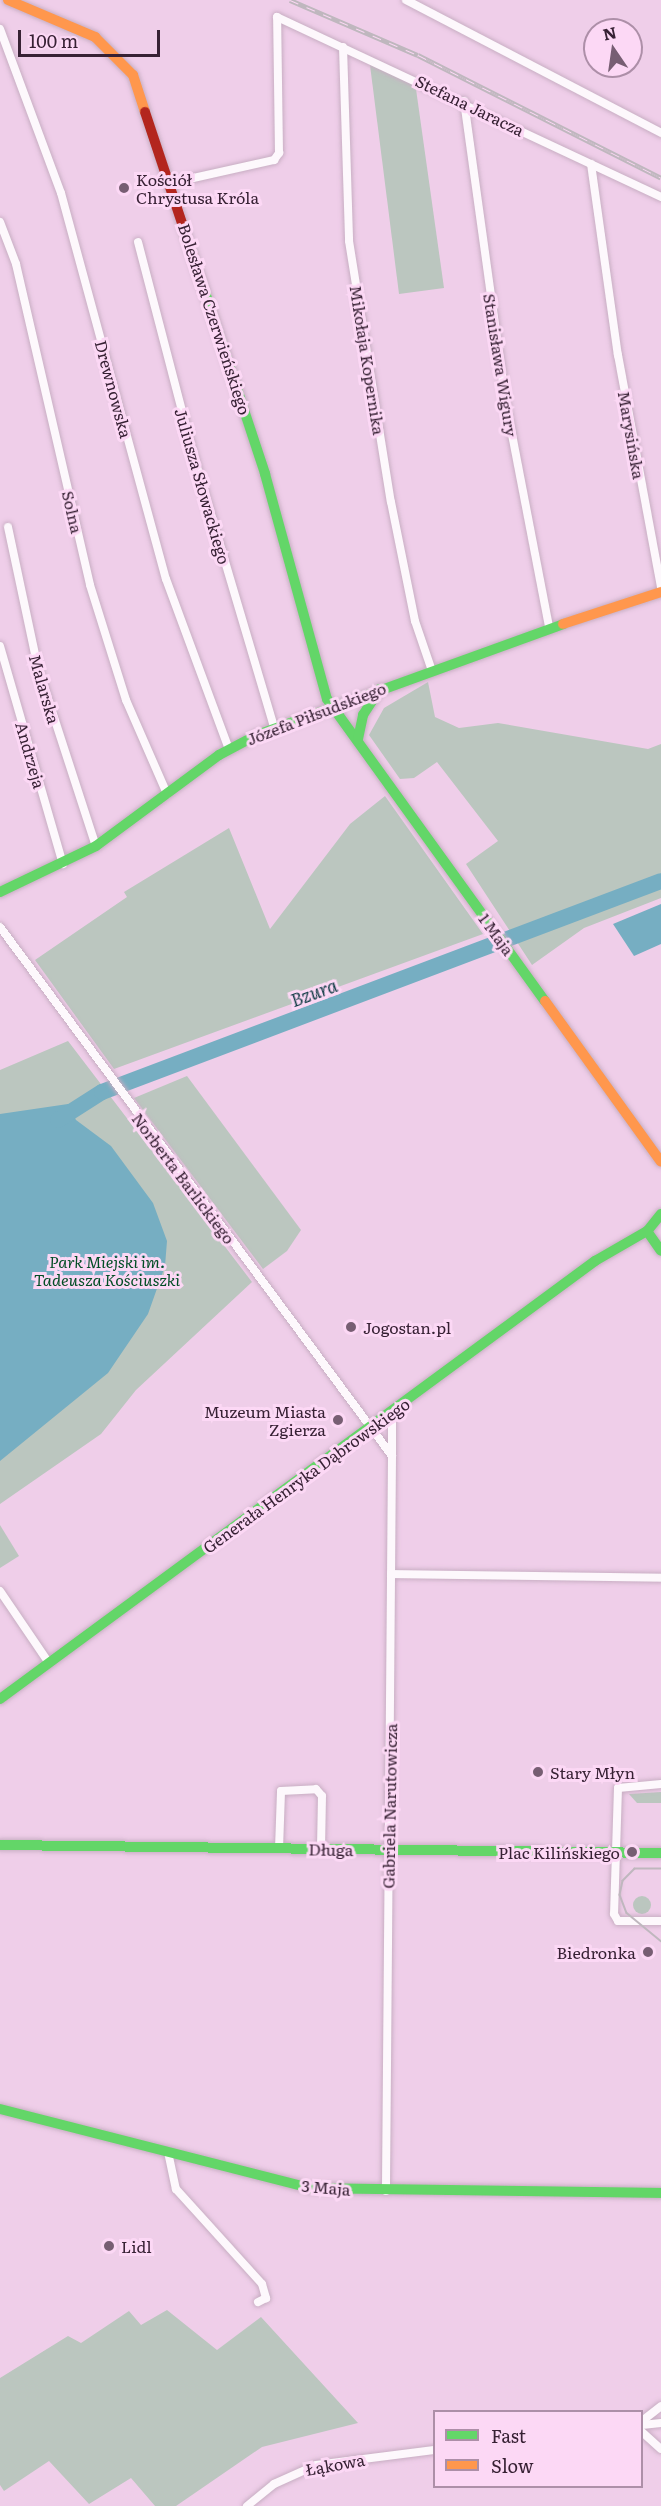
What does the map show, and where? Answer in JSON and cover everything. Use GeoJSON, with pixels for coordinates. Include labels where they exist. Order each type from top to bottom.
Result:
{"type":"FeatureCollection","features":[{"type":"Feature","properties":{"kind":"street","name":"Bolesława Czerwieńskiego"},"geometry":{"type":"LineString","coordinates":[[8,0],[86,32],[125,63],[144,99],[265,474],[323,688],[334,706]]}},
{"type":"Feature","properties":{"kind":"street"},"geometry":{"type":"LineString","coordinates":[[406,0],[661,133]]}},
{"type":"Feature","properties":{"kind":"street","name":"Stefana Jaracza"},"geometry":{"type":"LineString","coordinates":[[171,183],[274,160],[279,153],[277,17],[464,101],[661,197]]}},
{"type":"Feature","properties":{"kind":"street","name":"Drewnowska"},"geometry":{"type":"LineString","coordinates":[[0,29],[61,193],[166,579],[230,749]]}},
{"type":"Feature","properties":{"kind":"street","name":"Mikołaja Kopernika"},"geometry":{"type":"LineString","coordinates":[[343,47],[349,241],[391,502],[415,621],[431,668]]}},
{"type":"Feature","properties":{"kind":"street","name":"Stanisława Wigury"},"geometry":{"type":"LineString","coordinates":[[464,101],[505,398],[549,627]]}},
{"type":"Feature","properties":{"kind":"street","name":"Marysińska"},"geometry":{"type":"LineString","coordinates":[[591,164],[608,282],[661,587]]}},
{"type":"Feature","properties":{"kind":"street","name":"Solna"},"geometry":{"type":"LineString","coordinates":[[0,222],[16,264],[90,585],[126,700],[167,794]]}},
{"type":"Feature","properties":{"kind":"street","name":"Juliusza Słowackiego"},"geometry":{"type":"LineString","coordinates":[[138,242],[192,450],[274,727]]}},
{"type":"Feature","properties":{"kind":"street","name":"Malarska"},"geometry":{"type":"LineString","coordinates":[[8,527],[38,668],[96,846]]}},
{"type":"Feature","properties":{"kind":"street","name":"Józefa Piłsudskiego"},"geometry":{"type":"LineString","coordinates":[[0,892],[63,864],[96,846],[230,749],[274,727],[431,668],[549,627],[661,592]]}},
{"type":"Feature","properties":{"kind":"street","name":"Andrzeja"},"geometry":{"type":"LineString","coordinates":[[0,646],[63,864]]}},
{"type":"Feature","properties":{"kind":"street"},"geometry":{"type":"LineString","coordinates":[[358,739],[363,716],[380,688]]}},
{"type":"Feature","properties":{"kind":"street","name":"1 Maja"},"geometry":{"type":"LineString","coordinates":[[334,706],[661,1162]]}},
{"type":"Feature","properties":{"kind":"street","name":"Norberta Barlickiego"},"geometry":{"type":"LineString","coordinates":[[0,927],[110,1080],[371,1428]]}},
{"type":"Feature","properties":{"kind":"street"},"geometry":{"type":"LineString","coordinates":[[661,1214],[647,1235],[661,1251]]}},
{"type":"Feature","properties":{"kind":"street","name":"Generała Henryka Dąbrowskiego"},"geometry":{"type":"LineString","coordinates":[[0,1699],[611,1251],[647,1235]]}},
{"type":"Feature","properties":{"kind":"street","name":"Gabriela Narutowicza"},"geometry":{"type":"LineString","coordinates":[[386,2191],[392,1412]]}},
{"type":"Feature","properties":{"kind":"street"},"geometry":{"type":"LineString","coordinates":[[371,1428],[392,1456]]}},
{"type":"Feature","properties":{"kind":"street"},"geometry":{"type":"LineString","coordinates":[[391,1574],[661,1578]]}},
{"type":"Feature","properties":{"kind":"street"},"geometry":{"type":"LineString","coordinates":[[0,1592],[49,1663]]}},
{"type":"Feature","properties":{"kind":"street"},"geometry":{"type":"LineString","coordinates":[[661,1784],[619,1786],[616,1853],[616,1919],[661,1921]]}},
{"type":"Feature","properties":{"kind":"street"},"geometry":{"type":"LineString","coordinates":[[279,1849],[281,1791],[315,1789],[322,1796],[321,1849]]}},
{"type":"Feature","properties":{"kind":"street","name":"Długa"},"geometry":{"type":"LineString","coordinates":[[0,1845],[661,1853]]}},
{"type":"Feature","properties":{"kind":"street","name":"3 Maja"},"geometry":{"type":"LineString","coordinates":[[0,2109],[310,2188],[386,2191],[661,2193]]}},
{"type":"Feature","properties":{"kind":"street"},"geometry":{"type":"LineString","coordinates":[[168,2152],[176,2189],[262,2284],[266,2298],[258,2302]]}},
{"type":"Feature","properties":{"kind":"street"},"geometry":{"type":"LineString","coordinates":[[643,2420],[661,2406]]}},
{"type":"Feature","properties":{"kind":"street"},"geometry":{"type":"LineString","coordinates":[[643,2425],[661,2423]]}},
{"type":"Feature","properties":{"kind":"street"},"geometry":{"type":"LineString","coordinates":[[643,2433],[661,2449]]}},
{"type":"Feature","properties":{"kind":"street","name":"Łąkowa"},"geometry":{"type":"LineString","coordinates":[[247,2506],[302,2469],[433,2450]]}},
{"type":"Feature","properties":{"kind":"green space"},"geometry":{"type":"Polygon","coordinates":[[[370,65],[415,82],[444,288],[399,294],[370,65]]]}},
{"type":"Feature","properties":{"kind":"green space"},"geometry":{"type":"Polygon","coordinates":[[[428,682],[435,717],[459,728],[498,723],[648,749],[661,744],[661,898],[584,928],[532,965],[466,864],[498,841],[437,762],[414,778],[400,779],[369,735],[384,708],[428,682]]]}},
{"type":"Feature","properties":{"kind":"green space"},"geometry":{"type":"Polygon","coordinates":[[[385,796],[483,934],[114,1069],[35,960],[127,897],[124,892],[229,828],[270,929],[350,824],[385,796]]]}},
{"type":"Feature","properties":{"kind":"green space","name":"Park Miejski im. Tadeusza Kościuszki"},"geometry":{"type":"Polygon","coordinates":[[[68,1041],[252,1282],[136,1390],[101,1434],[0,1504],[0,1070],[68,1041]]]}},
{"type":"Feature","properties":{"kind":"green space"},"geometry":{"type":"Polygon","coordinates":[[[187,1076],[301,1230],[287,1251],[263,1269],[134,1098],[187,1076]]]}},
{"type":"Feature","properties":{"kind":"green space"},"geometry":{"type":"Polygon","coordinates":[[[0,1525],[19,1556],[0,1568],[0,1525]]]}},
{"type":"Feature","properties":{"kind":"green space"},"geometry":{"type":"Polygon","coordinates":[[[661,1792],[661,1803],[637,1803],[629,1794],[661,1792]]]}},
{"type":"Feature","properties":{"kind":"green space"},"geometry":{"type":"Polygon","coordinates":[[[642,1896],[648,1899],[651,1905],[648,1911],[642,1914],[636,1911],[633,1905],[636,1899],[642,1896]]]}},
{"type":"Feature","properties":{"kind":"green space"},"geometry":{"type":"Polygon","coordinates":[[[167,2310],[217,2350],[261,2317],[358,2423],[262,2447],[176,2506],[155,2506],[131,2478],[89,2504],[49,2461],[4,2491],[0,2485],[0,2378],[68,2336],[81,2343],[129,2311],[141,2325],[167,2310]]]}},
{"type":"Feature","properties":{"kind":"water"},"geometry":{"type":"Polygon","coordinates":[[[661,904],[661,944],[634,956],[613,924],[661,904]]]}},
{"type":"Feature","properties":{"kind":"water","name":"Park Miejski im. Tadeusza Kościuszki"},"geometry":{"type":"Polygon","coordinates":[[[68,1104],[76,1120],[111,1146],[153,1203],[167,1241],[165,1266],[148,1314],[108,1373],[0,1461],[0,1114],[68,1104]]]}},
{"type":"Feature","properties":{"kind":"waterway","name":"Bzura"},"geometry":{"type":"LineString","coordinates":[[58,1120],[102,1092],[661,881]]}},
{"type":"Feature","properties":{"kind":"tram line"},"geometry":{"type":"LineString","coordinates":[[661,1869],[635,1869],[623,1881],[620,1895],[627,1913],[661,1941]]}},
{"type":"Feature","properties":{"kind":"railway"},"geometry":{"type":"LineString","coordinates":[[290,0],[418,55],[661,178]]}},
{"type":"Feature","properties":{"kind":"traffic: fast"},"geometry":{"type":"LineString","coordinates":[[201,280],[265,474],[327,699],[545,1001]]}},
{"type":"Feature","properties":{"kind":"traffic: fast"},"geometry":{"type":"LineString","coordinates":[[0,892],[96,846],[219,755],[257,735],[563,624]]}},
{"type":"Feature","properties":{"kind":"traffic: fast"},"geometry":{"type":"LineString","coordinates":[[358,739],[363,715],[380,689]]}},
{"type":"Feature","properties":{"kind":"traffic: fast"},"geometry":{"type":"LineString","coordinates":[[661,1214],[647,1231],[661,1251]]}},
{"type":"Feature","properties":{"kind":"traffic: fast"},"geometry":{"type":"LineString","coordinates":[[0,1699],[595,1261],[647,1231]]}},
{"type":"Feature","properties":{"kind":"traffic: fast"},"geometry":{"type":"LineString","coordinates":[[0,1845],[661,1853]]}},
{"type":"Feature","properties":{"kind":"traffic: fast"},"geometry":{"type":"LineString","coordinates":[[0,2109],[310,2188],[661,2193]]}},
{"type":"Feature","properties":{"kind":"traffic: slow"},"geometry":{"type":"LineString","coordinates":[[8,0],[95,37],[133,75],[145,112]]}},
{"type":"Feature","properties":{"kind":"traffic: slow"},"geometry":{"type":"LineString","coordinates":[[563,624],[661,592]]}},
{"type":"Feature","properties":{"kind":"traffic: slow"},"geometry":{"type":"LineString","coordinates":[[545,1001],[661,1162]]}},
{"type":"Feature","properties":{"kind":"traffic: jam"},"geometry":{"type":"LineString","coordinates":[[145,112],[201,280]]}},
{"type":"Feature","properties":{"kind":"place","name":"Kościół Chrystusa Króla"},"geometry":{"type":"Point","coordinates":[124,188]}},
{"type":"Feature","properties":{"kind":"place","name":"Jogostan.pl"},"geometry":{"type":"Point","coordinates":[351,1327]}},
{"type":"Feature","properties":{"kind":"place","name":"Muzeum Miasta Zgierza"},"geometry":{"type":"Point","coordinates":[338,1420]}},
{"type":"Feature","properties":{"kind":"place","name":"Stary Młyn"},"geometry":{"type":"Point","coordinates":[538,1772]}},
{"type":"Feature","properties":{"kind":"place","name":"Plac Kilińskiego"},"geometry":{"type":"Point","coordinates":[632,1852]}},
{"type":"Feature","properties":{"kind":"place","name":"Biedronka"},"geometry":{"type":"Point","coordinates":[648,1952]}},
{"type":"Feature","properties":{"kind":"place","name":"Lidl"},"geometry":{"type":"Point","coordinates":[109,2246]}}]}
